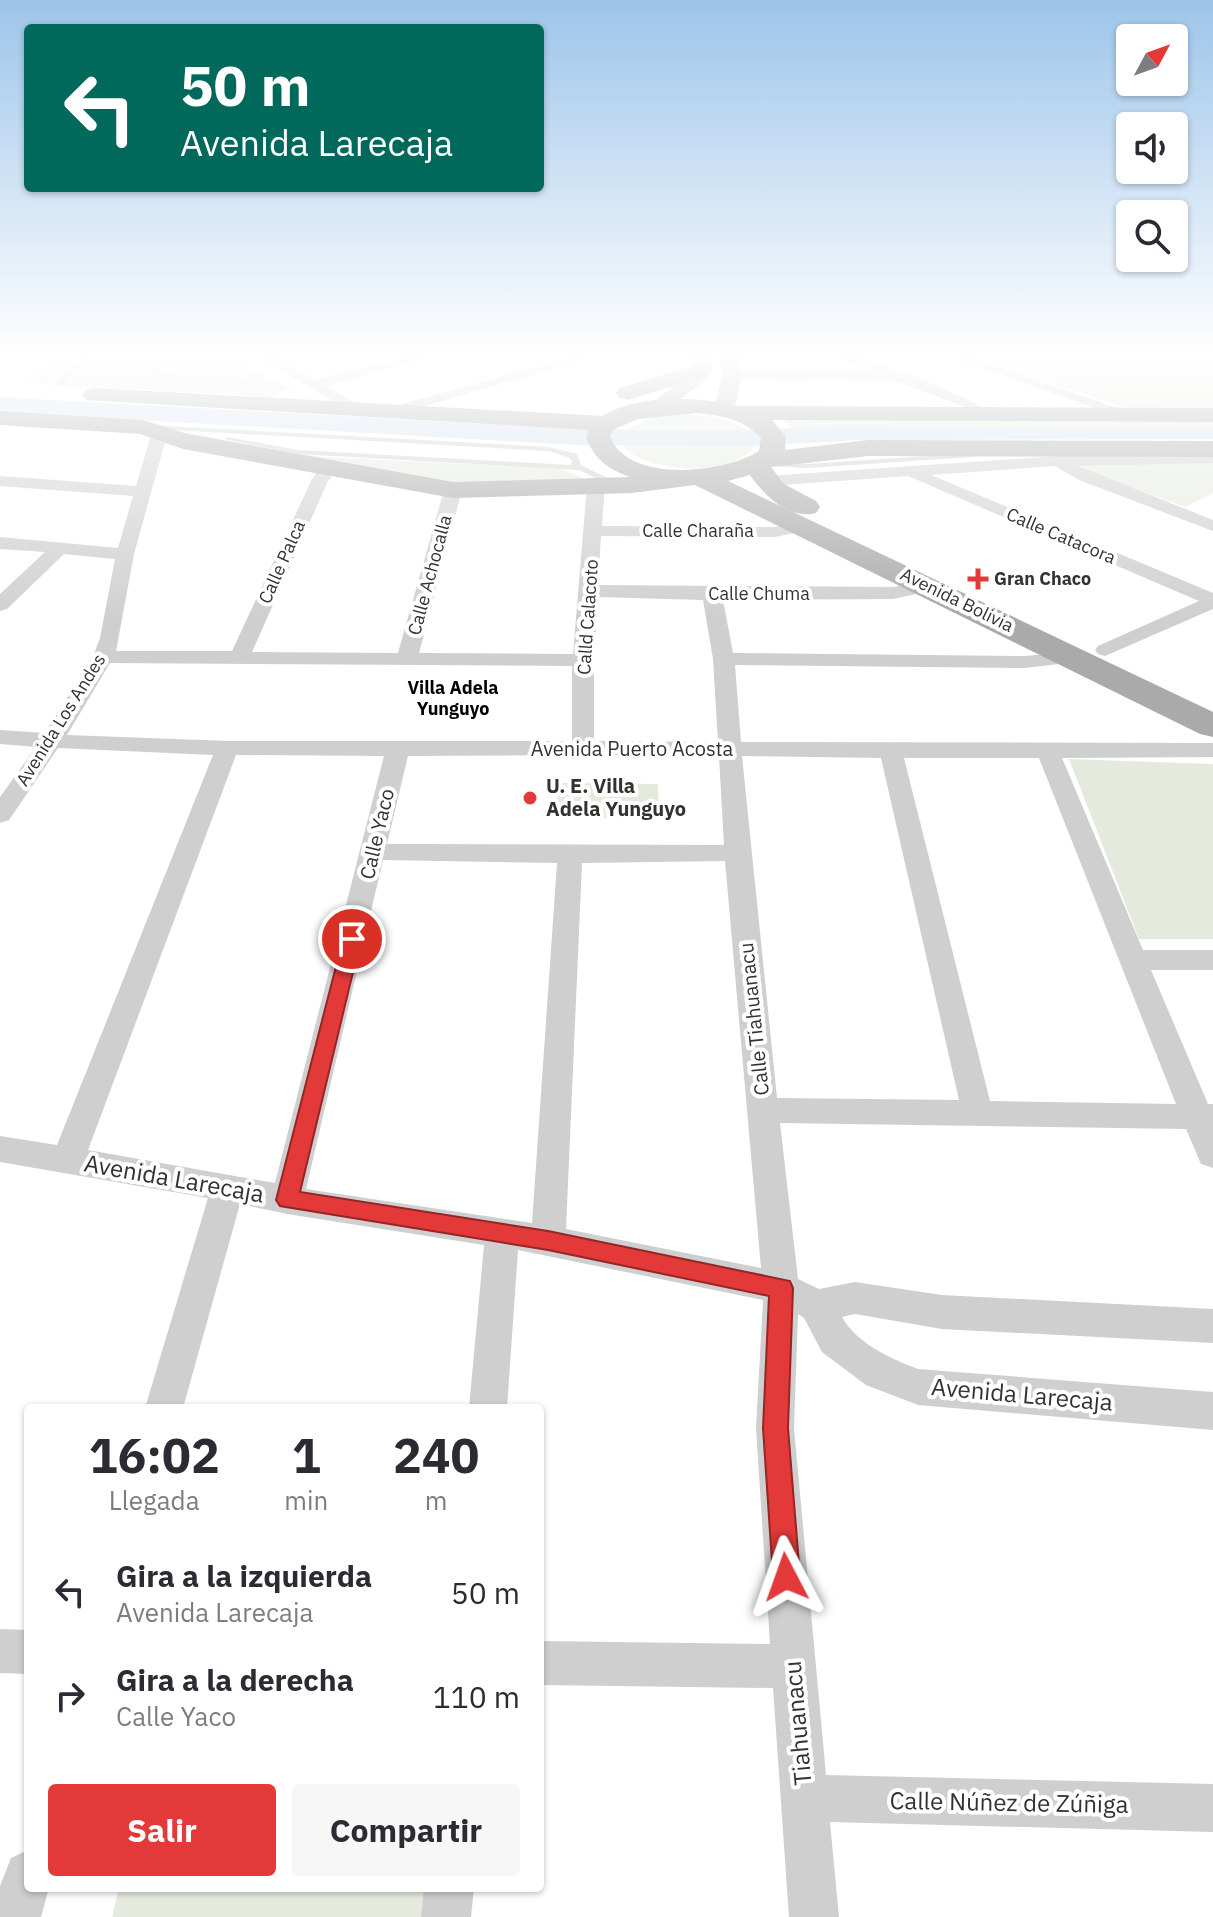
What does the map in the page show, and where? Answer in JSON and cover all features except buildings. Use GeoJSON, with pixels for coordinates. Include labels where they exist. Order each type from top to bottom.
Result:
{"type":"FeatureCollection","features":[{"type":"Feature","properties":{"kind":"main road"},"geometry":{"type":"LineString","coordinates":[[211,442],[329,469],[453,490],[694,477],[733,473],[868,448],[1069,455],[1213,449]]}},
{"type":"Feature","properties":{"kind":"main road"},"geometry":{"type":"LineString","coordinates":[[611,442],[632,468],[694,477]]}},
{"type":"Feature","properties":{"kind":"main road"},"geometry":{"type":"LineString","coordinates":[[764,465],[775,442]]}},
{"type":"Feature","properties":{"kind":"main road","name":"Avenida Bolivia"},"geometry":{"type":"LineString","coordinates":[[764,465],[774,490],[791,499],[1213,701]]}},
{"type":"Feature","properties":{"kind":"main road","name":"Avenida Bolivia"},"geometry":{"type":"LineString","coordinates":[[694,477],[802,526],[1213,726]]}},
{"type":"Feature","properties":{"kind":"street","name":"Avenida Los Andes"},"geometry":{"type":"LineString","coordinates":[[0,815],[51,742],[103,657],[110,638],[125,554],[153,442]]}},
{"type":"Feature","properties":{"kind":"street"},"geometry":{"type":"LineString","coordinates":[[764,465],[909,471],[1069,455],[1213,458]]}},
{"type":"Feature","properties":{"kind":"street"},"geometry":{"type":"LineString","coordinates":[[1069,455],[1085,476],[1213,526]]}},
{"type":"Feature","properties":{"kind":"street","name":"Calle Palca"},"geometry":{"type":"LineString","coordinates":[[239,658],[320,479],[329,469]]}},
{"type":"Feature","properties":{"kind":"street","name":"Calle Catacora"},"geometry":{"type":"LineString","coordinates":[[909,471],[1213,601]]}},
{"type":"Feature","properties":{"kind":"street","name":"Calld Calacoto"},"geometry":{"type":"LineString","coordinates":[[583,749],[583,660],[598,480]]}},
{"type":"Feature","properties":{"kind":"street"},"geometry":{"type":"LineString","coordinates":[[0,481],[143,492]]}},
{"type":"Feature","properties":{"kind":"street","name":"Calle Achocalla"},"geometry":{"type":"LineString","coordinates":[[407,659],[453,490]]}},
{"type":"Feature","properties":{"kind":"street"},"geometry":{"type":"LineString","coordinates":[[1184,515],[1203,505]]}},
{"type":"Feature","properties":{"kind":"street","name":"Calle Charaña"},"geometry":{"type":"LineString","coordinates":[[594,531],[775,532],[802,526]]}},
{"type":"Feature","properties":{"kind":"street"},"geometry":{"type":"LineString","coordinates":[[0,543],[125,554]]}},
{"type":"Feature","properties":{"kind":"street"},"geometry":{"type":"LineString","coordinates":[[0,605],[60,548]]}},
{"type":"Feature","properties":{"kind":"street","name":"Calle Chuma"},"geometry":{"type":"LineString","coordinates":[[589,591],[893,593],[927,586]]}},
{"type":"Feature","properties":{"kind":"street","name":"Calle Tiahuanacu"},"geometry":{"type":"LineString","coordinates":[[712,594],[724,659],[737,853],[763,1110],[799,1297]]}},
{"type":"Feature","properties":{"kind":"street"},"geometry":{"type":"LineString","coordinates":[[1105,650],[1213,601]]}},
{"type":"Feature","properties":{"kind":"street"},"geometry":{"type":"LineString","coordinates":[[724,659],[1025,662],[1052,660],[1065,653]]}},
{"type":"Feature","properties":{"kind":"street"},"geometry":{"type":"LineString","coordinates":[[103,657],[583,660]]}},
{"type":"Feature","properties":{"kind":"street","name":"Avenida Puerto Acosta"},"geometry":{"type":"LineString","coordinates":[[0,737],[51,742],[227,748],[1048,753],[1213,750]]}},
{"type":"Feature","properties":{"kind":"street"},"geometry":{"type":"LineString","coordinates":[[68,1159],[227,748]]}},
{"type":"Feature","properties":{"kind":"street","name":"Calle Yaco"},"geometry":{"type":"LineString","coordinates":[[287,1200],[398,748]]}},
{"type":"Feature","properties":{"kind":"street"},"geometry":{"type":"LineString","coordinates":[[891,751],[977,1112]]}},
{"type":"Feature","properties":{"kind":"street"},"geometry":{"type":"LineString","coordinates":[[1048,753],[1205,1117],[1213,1155]]}},
{"type":"Feature","properties":{"kind":"street"},"geometry":{"type":"LineString","coordinates":[[373,852],[570,855],[737,853]]}},
{"type":"Feature","properties":{"kind":"street"},"geometry":{"type":"LineString","coordinates":[[548,1240],[570,855]]}},
{"type":"Feature","properties":{"kind":"street"},"geometry":{"type":"LineString","coordinates":[[1135,960],[1213,960]]}},
{"type":"Feature","properties":{"kind":"street"},"geometry":{"type":"LineString","coordinates":[[763,1110],[1205,1117]]}},
{"type":"Feature","properties":{"kind":"street","name":"Avenida Larecaja"},"geometry":{"type":"LineString","coordinates":[[0,1149],[228,1187],[287,1200],[548,1240],[799,1297],[855,1298],[942,1312],[1213,1326]]}},
{"type":"Feature","properties":{"kind":"street"},"geometry":{"type":"LineString","coordinates":[[165,1404],[228,1187]]}},
{"type":"Feature","properties":{"kind":"street"},"geometry":{"type":"LineString","coordinates":[[488,1404],[502,1235]]}},
{"type":"Feature","properties":{"kind":"street","name":"Avenida Larecaja"},"geometry":{"type":"LineString","coordinates":[[799,1297],[835,1340],[879,1372],[918,1387],[1213,1411]]}},
{"type":"Feature","properties":{"kind":"street","name":"Tiahuanacu"},"geometry":{"type":"LineString","coordinates":[[799,1297],[775,1428],[814,1917]]}},
{"type":"Feature","properties":{"kind":"street"},"geometry":{"type":"LineString","coordinates":[[0,1651],[24,1652]]}},
{"type":"Feature","properties":{"kind":"street"},"geometry":{"type":"LineString","coordinates":[[544,1663],[793,1666]]}},
{"type":"Feature","properties":{"kind":"street","name":"Calle Núñez de Zúñiga"},"geometry":{"type":"LineString","coordinates":[[804,1798],[1213,1808]]}},
{"type":"Feature","properties":{"kind":"street"},"geometry":{"type":"LineString","coordinates":[[16,1917],[24,1889]]}},
{"type":"Feature","properties":{"kind":"street"},"geometry":{"type":"LineString","coordinates":[[446,1917],[449,1892]]}},
{"type":"Feature","properties":{"kind":"lane"},"geometry":{"type":"LineString","coordinates":[[236,442],[298,452],[598,480]]}},
{"type":"Feature","properties":{"kind":"lane"},"geometry":{"type":"LineString","coordinates":[[286,442],[558,458],[598,480]]}},
{"type":"Feature","properties":{"kind":"shaded area"},"geometry":{"type":"Polygon","coordinates":[[[230,442],[320,457],[559,468],[587,480],[472,486],[230,442]]]}},
{"type":"Feature","properties":{"kind":"shaded area"},"geometry":{"type":"Polygon","coordinates":[[[622,445],[754,446],[744,456],[728,463],[689,468],[650,462],[633,455],[622,445]]]}},
{"type":"Feature","properties":{"kind":"shaded area"},"geometry":{"type":"Polygon","coordinates":[[[1213,462],[1213,493],[1185,507],[1084,470],[1082,466],[1213,462]]]}},
{"type":"Feature","properties":{"kind":"shaded area"},"geometry":{"type":"Polygon","coordinates":[[[1069,759],[1213,764],[1213,939],[1139,939],[1069,759]]]}},
{"type":"Feature","properties":{"kind":"shaded area"},"geometry":{"type":"Polygon","coordinates":[[[559,783],[658,784],[659,819],[555,818],[559,783]]]}},
{"type":"Feature","properties":{"kind":"shaded area"},"geometry":{"type":"Polygon","coordinates":[[[118,1892],[469,1892],[467,1917],[112,1917],[118,1892]]]}},
{"type":"Feature","properties":{"kind":"water"},"geometry":{"type":"Polygon","coordinates":[[[532,442],[816,442],[754,446],[532,442]]]}},
{"type":"Feature","properties":{"kind":"place","name":"Gran Chaco"},"geometry":{"type":"Point","coordinates":[978,579]}},
{"type":"Feature","properties":{"kind":"place","name":"U. E. Villa Adela Yunguyo"},"geometry":{"type":"Point","coordinates":[530,798]}},
{"type":"Feature","properties":{"kind":"district","name":"Villa Adela Yunguyo"},"geometry":{"type":"Point","coordinates":[453,698]}},
{"type":"Feature","properties":{"kind":"route"},"geometry":{"type":"LineString","coordinates":[[352,939],[287,1200],[548,1240],[781,1288],[775,1428],[786,1577]]}}]}
